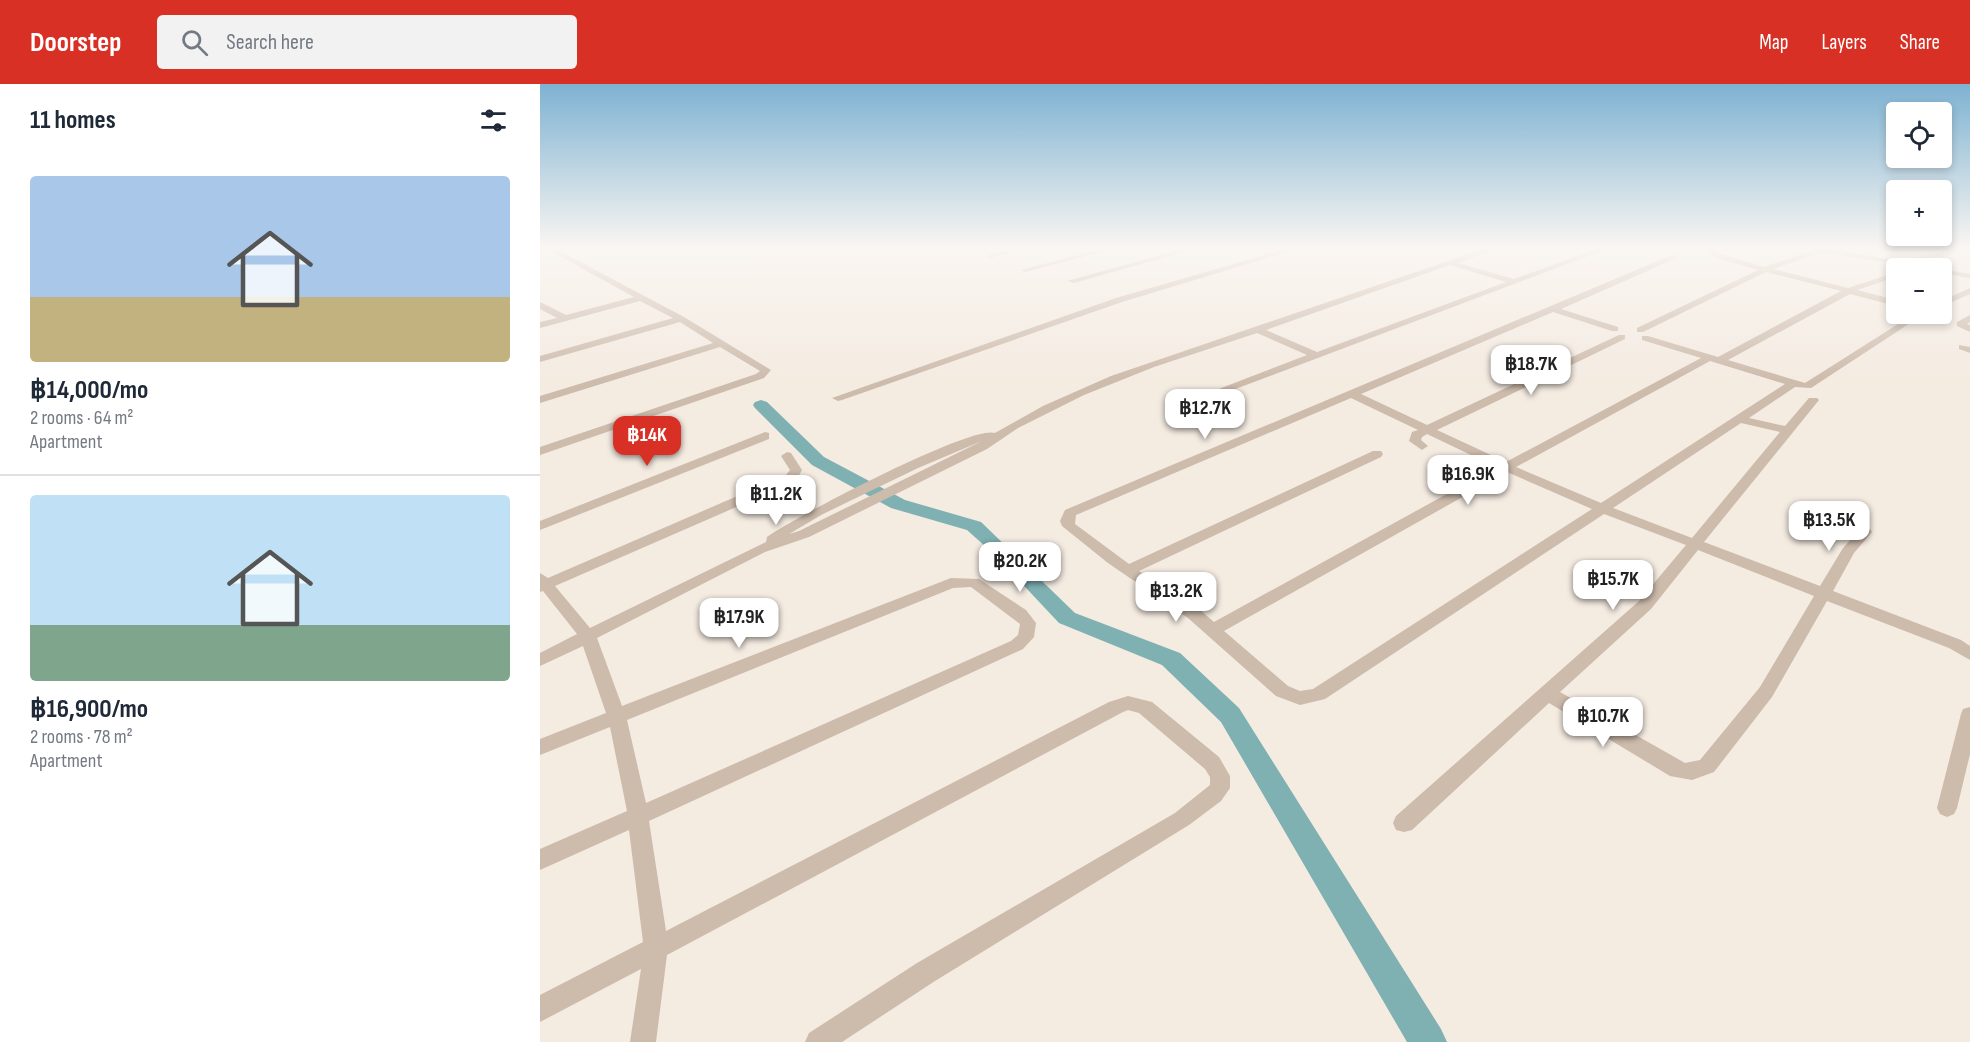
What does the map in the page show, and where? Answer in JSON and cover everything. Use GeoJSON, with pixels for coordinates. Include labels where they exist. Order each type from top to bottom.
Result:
{"type":"FeatureCollection","features":[{"type":"Feature","properties":{"kind":"street"},"geometry":{"type":"LineString","coordinates":[[540,451],[765,372],[766,368],[630,293]]}},
{"type":"Feature","properties":{"kind":"street"},"geometry":{"type":"LineString","coordinates":[[838,398],[1144,293]]}},
{"type":"Feature","properties":{"kind":"street"},"geometry":{"type":"LineString","coordinates":[[540,660],[760,549],[804,534],[983,446],[1005,431],[1066,399],[1133,372],[1363,293]]}},
{"type":"Feature","properties":{"kind":"street"},"geometry":{"type":"LineString","coordinates":[[1178,407],[1485,293]]}},
{"type":"Feature","properties":{"kind":"street"},"geometry":{"type":"LineString","coordinates":[[1592,293],[1070,513],[1066,521],[1068,526],[1185,608],[1281,691],[1293,698],[1309,698],[1329,688],[1791,385]]}},
{"type":"Feature","properties":{"kind":"street"},"geometry":{"type":"LineString","coordinates":[[1422,446],[1414,438],[1428,429],[1714,293]]}},
{"type":"Feature","properties":{"kind":"street"},"geometry":{"type":"LineString","coordinates":[[1213,630],[1506,467],[1845,293]]}},
{"type":"Feature","properties":{"kind":"street"},"geometry":{"type":"LineString","coordinates":[[1860,293],[1886,300]]}},
{"type":"Feature","properties":{"kind":"street"},"geometry":{"type":"LineString","coordinates":[[1952,299],[1966,293]]}},
{"type":"Feature","properties":{"kind":"street"},"geometry":{"type":"LineString","coordinates":[[540,325],[640,298]]}},
{"type":"Feature","properties":{"kind":"street"},"geometry":{"type":"LineString","coordinates":[[540,305],[564,318]]}},
{"type":"Feature","properties":{"kind":"street"},"geometry":{"type":"LineString","coordinates":[[1554,309],[1630,331],[1791,385],[1807,386],[1903,324]]}},
{"type":"Feature","properties":{"kind":"street"},"geometry":{"type":"LineString","coordinates":[[1970,318],[1960,324],[1970,329]]}},
{"type":"Feature","properties":{"kind":"street"},"geometry":{"type":"LineString","coordinates":[[540,359],[681,319]]}},
{"type":"Feature","properties":{"kind":"street"},"geometry":{"type":"LineString","coordinates":[[1257,329],[1317,356]]}},
{"type":"Feature","properties":{"kind":"street"},"geometry":{"type":"LineString","coordinates":[[540,400],[722,343]]}},
{"type":"Feature","properties":{"kind":"street"},"geometry":{"type":"LineString","coordinates":[[1352,394],[1506,467],[1602,508],[1955,644],[1970,654]]}},
{"type":"Feature","properties":{"kind":"street"},"geometry":{"type":"LineString","coordinates":[[1404,823],[1645,605],[1813,400]]}},
{"type":"Feature","properties":{"kind":"street"},"geometry":{"type":"LineString","coordinates":[[1740,418],[1787,430]]}},
{"type":"Feature","properties":{"kind":"street"},"geometry":{"type":"LineString","coordinates":[[760,549],[790,525],[969,440],[1005,431]]}},
{"type":"Feature","properties":{"kind":"street"},"geometry":{"type":"LineString","coordinates":[[540,526],[765,436]]}},
{"type":"Feature","properties":{"kind":"street"},"geometry":{"type":"LineString","coordinates":[[1128,570],[1377,454]]}},
{"type":"Feature","properties":{"kind":"street"},"geometry":{"type":"LineString","coordinates":[[643,1042],[656,947],[638,816],[617,717],[588,636],[542,583],[791,478],[796,470],[788,456]]}},
{"type":"Feature","properties":{"kind":"street"},"geometry":{"type":"LineString","coordinates":[[1548,694],[1677,770],[1688,773],[1698,771],[1707,766],[1766,692],[1848,551],[1865,532]]}},
{"type":"Feature","properties":{"kind":"street"},"geometry":{"type":"LineString","coordinates":[[540,747],[951,583],[974,582],[1028,622],[1026,637],[1017,645],[540,860]]}},
{"type":"Feature","properties":{"kind":"street"},"geometry":{"type":"LineString","coordinates":[[540,1009],[1116,707],[1128,703],[1145,707],[1212,763],[1220,776],[1220,788],[1182,819],[926,972],[818,1042]]}},
{"type":"Feature","properties":{"kind":"street"},"geometry":{"type":"LineString","coordinates":[[1947,808],[1970,714]]}},
{"type":"Feature","properties":{"kind":"waterway"},"geometry":{"type":"LineString","coordinates":[[761,405],[818,461],[898,504],[974,526],[1003,552],[1067,618],[1171,659],[1230,715],[1428,1042]]}}]}
